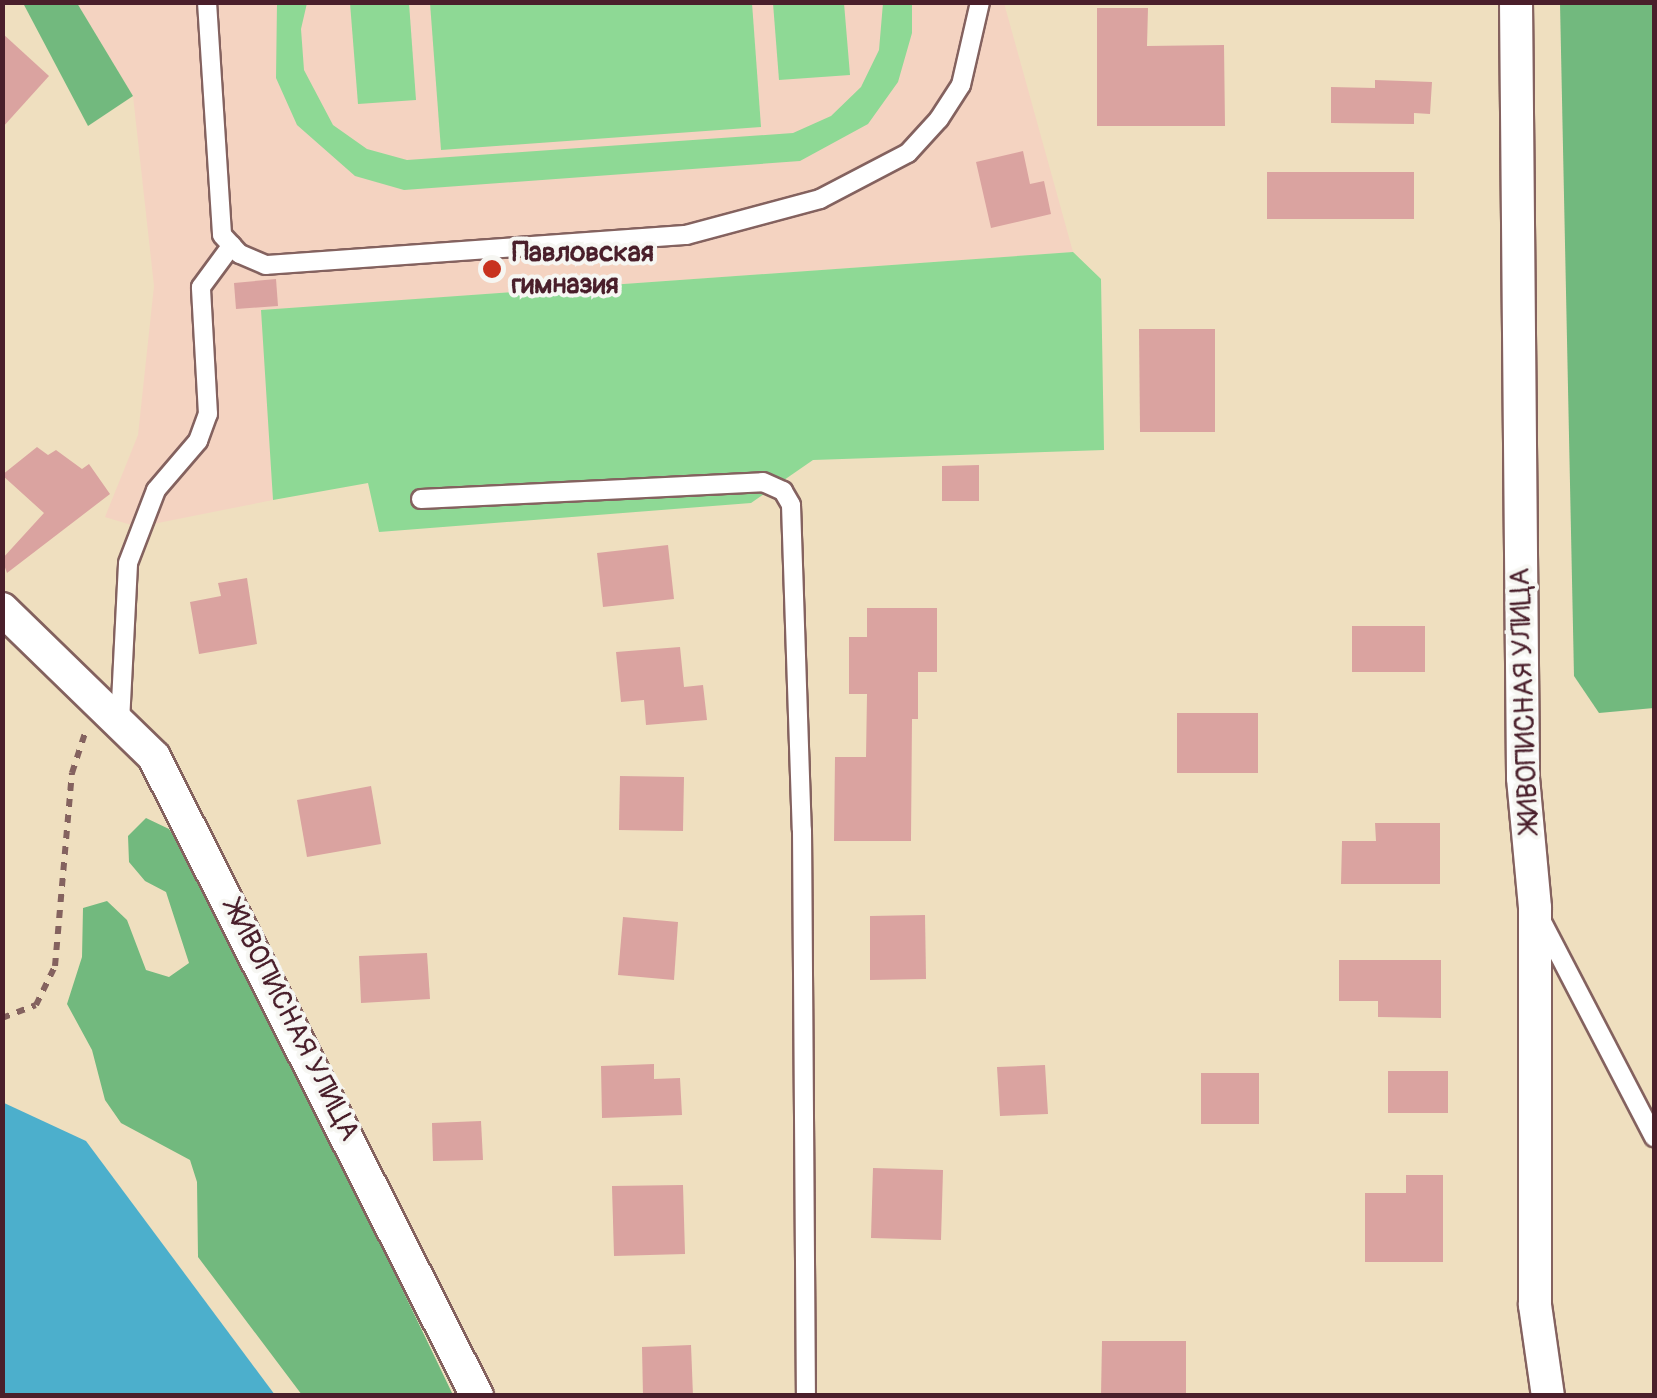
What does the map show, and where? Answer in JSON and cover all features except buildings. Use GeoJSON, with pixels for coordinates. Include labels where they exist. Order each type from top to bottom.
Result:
{"type":"FeatureCollection","features":[{"type":"Feature","properties":{"kind":"street","name":"ЖИВОПИСНАЯ УЛИЦА"},"geometry":{"type":"LineString","coordinates":[[1516,2],[1523,778],[1535,908],[1535,1305],[1548,1396]]}},
{"type":"Feature","properties":{"kind":"street","name":"ЖИВОПИСНАЯ УЛИЦА"},"geometry":{"type":"LineString","coordinates":[[2,608],[154,757],[246,927],[476,1396]]}},
{"type":"Feature","properties":{"kind":"lane"},"geometry":{"type":"LineString","coordinates":[[208,2],[221,223],[232,245],[266,265],[736,227],[820,199],[908,153],[962,85],[980,2]]}},
{"type":"Feature","properties":{"kind":"lane"},"geometry":{"type":"LineString","coordinates":[[110,712],[128,562],[156,490],[198,441],[208,414],[201,287],[232,245]]}},
{"type":"Feature","properties":{"kind":"lane"},"geometry":{"type":"LineString","coordinates":[[421,499],[763,482],[783,490],[791,505],[802,830],[806,1396]]}},
{"type":"Feature","properties":{"kind":"lane"},"geometry":{"type":"LineString","coordinates":[[1535,908],[1654,1137]]}},
{"type":"Feature","properties":{"kind":"path"},"geometry":{"type":"LineString","coordinates":[[2,1018],[36,1004],[49,984],[72,772],[110,712]]}},
{"type":"Feature","properties":{"kind":"shaded area","name":"Павловская гимназия"},"geometry":{"type":"Polygon","coordinates":[[[77,3],[1004,3],[1073,252],[262,310],[273,500],[138,527],[105,517],[138,435],[154,286],[133,96],[77,3]]]}},
{"type":"Feature","properties":{"kind":"green space"},"geometry":{"type":"Polygon","coordinates":[[[23,3],[77,3],[133,96],[88,126],[23,3]]]}},
{"type":"Feature","properties":{"kind":"green space"},"geometry":{"type":"Polygon","coordinates":[[[277,3],[307,3],[301,29],[304,70],[333,125],[367,149],[407,160],[793,133],[831,116],[861,87],[879,50],[883,3],[912,3],[912,33],[898,82],[868,124],[800,161],[404,190],[355,176],[297,125],[276,78],[277,3]]]}},
{"type":"Feature","properties":{"kind":"green space"},"geometry":{"type":"Polygon","coordinates":[[[350,3],[409,3],[416,100],[358,104],[350,3]]]}},
{"type":"Feature","properties":{"kind":"green space"},"geometry":{"type":"Polygon","coordinates":[[[430,3],[752,3],[761,127],[441,150],[430,3]]]}},
{"type":"Feature","properties":{"kind":"green space"},"geometry":{"type":"Polygon","coordinates":[[[773,3],[844,3],[850,75],[779,80],[773,3]]]}},
{"type":"Feature","properties":{"kind":"green space"},"geometry":{"type":"Polygon","coordinates":[[[1560,3],[1654,3],[1654,708],[1599,713],[1574,676],[1560,3]]]}},
{"type":"Feature","properties":{"kind":"green space"},"geometry":{"type":"Polygon","coordinates":[[[1073,252],[1101,279],[1104,450],[813,460],[751,503],[379,532],[368,483],[273,500],[261,310],[1073,252]]]}},
{"type":"Feature","properties":{"kind":"green space"},"geometry":{"type":"Polygon","coordinates":[[[146,818],[169,829],[213,895],[453,1395],[302,1395],[198,1257],[197,1182],[190,1160],[121,1123],[105,1100],[92,1050],[67,1004],[82,957],[83,908],[107,901],[127,920],[146,970],[169,977],[189,963],[166,892],[145,881],[129,862],[128,836],[146,818]]]}},
{"type":"Feature","properties":{"kind":"water"},"geometry":{"type":"Polygon","coordinates":[[[2,1102],[86,1141],[275,1395],[3,1395],[2,1102]]]}},
{"type":"Feature","properties":{"kind":"place","name":"Павловская гимназия"},"geometry":{"type":"Point","coordinates":[492,269]}}]}
